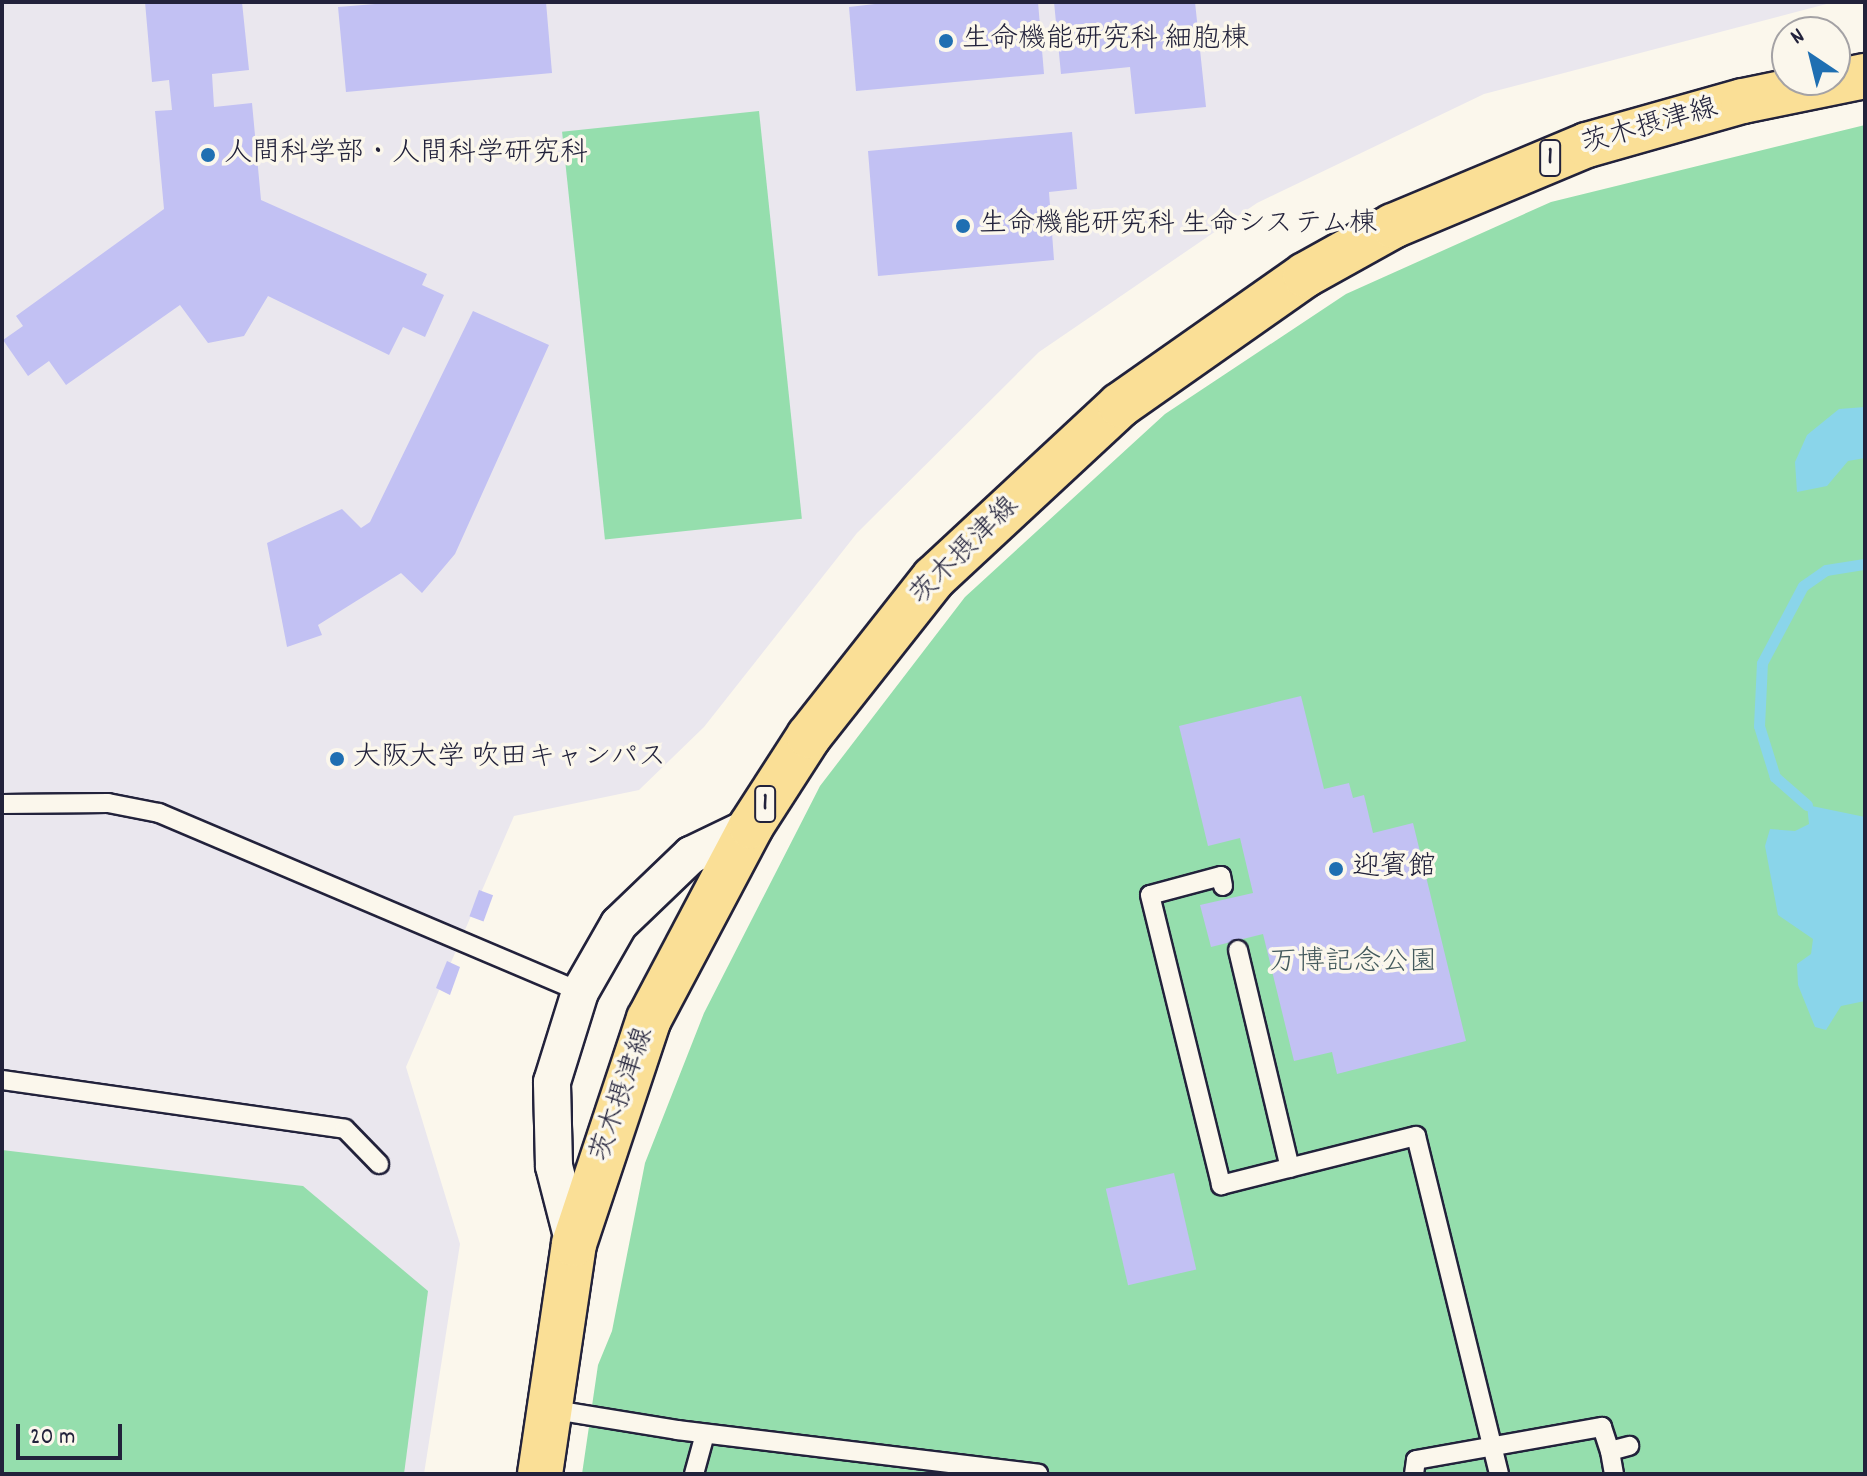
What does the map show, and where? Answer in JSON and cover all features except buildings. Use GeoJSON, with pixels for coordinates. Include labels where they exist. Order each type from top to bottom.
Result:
{"type":"FeatureCollection","features":[{"type":"Feature","properties":{"kind":"main road","name":"茨木摂津線"},"geometry":{"type":"LineString","coordinates":[[540,1474],[574,1244],[649,1019],[751,826],[809,736],[934,578],[1120,405],[1305,275],[1461,194],[1587,145],[1728,105],[1865,76]]}},
{"type":"Feature","properties":{"kind":"street"},"geometry":{"type":"LineString","coordinates":[[574,1244],[554,1166],[552,1082],[580,992],[619,924],[691,855],[751,826]]}},
{"type":"Feature","properties":{"kind":"lane"},"geometry":{"type":"LineString","coordinates":[[2,804],[108,803],[159,813],[580,992]]}},
{"type":"Feature","properties":{"kind":"lane"},"geometry":{"type":"LineString","coordinates":[[1223,886],[1221,876],[1150,895],[1221,1185],[1416,1136],[1499,1474]]}},
{"type":"Feature","properties":{"kind":"lane"},"geometry":{"type":"LineString","coordinates":[[1238,950],[1290,1168]]}},
{"type":"Feature","properties":{"kind":"lane"},"geometry":{"type":"LineString","coordinates":[[2,1080],[345,1129],[379,1164]]}},
{"type":"Feature","properties":{"kind":"lane"},"geometry":{"type":"LineString","coordinates":[[549,1409],[705,1434],[1038,1474]]}},
{"type":"Feature","properties":{"kind":"lane"},"geometry":{"type":"LineString","coordinates":[[1414,1474],[1416,1460],[1602,1427],[1620,1448],[1614,1474]]}},
{"type":"Feature","properties":{"kind":"lane"},"geometry":{"type":"LineString","coordinates":[[694,1474],[705,1434]]}},
{"type":"Feature","properties":{"kind":"shaded area","name":"大阪大学 吹田キャンパス"},"geometry":{"type":"Polygon","coordinates":[[[2,2],[1834,2],[1771,16],[1771,19],[1484,94],[1257,203],[1039,352],[857,533],[704,727],[639,790],[514,816],[406,1067],[460,1244],[424,1474],[2,1474],[2,2]]]}},
{"type":"Feature","properties":{"kind":"green space"},"geometry":{"type":"Polygon","coordinates":[[[759,111],[802,519],[605,539],[562,132],[759,111]]]}},
{"type":"Feature","properties":{"kind":"green space","name":"万博記念公園"},"geometry":{"type":"Polygon","coordinates":[[[1865,125],[1865,1474],[582,1474],[598,1365],[612,1331],[645,1163],[704,1013],[820,786],[965,597],[1165,414],[1346,294],[1551,202],[1865,125]]]}},
{"type":"Feature","properties":{"kind":"green space"},"geometry":{"type":"Polygon","coordinates":[[[2,1150],[303,1186],[428,1291],[404,1474],[2,1474],[2,1150]]]}},
{"type":"Feature","properties":{"kind":"water"},"geometry":{"type":"Polygon","coordinates":[[[1865,407],[1865,458],[1848,461],[1827,486],[1797,492],[1795,462],[1807,435],[1839,409],[1865,407]]]}},
{"type":"Feature","properties":{"kind":"water"},"geometry":{"type":"Polygon","coordinates":[[[1807,805],[1865,817],[1865,1001],[1841,1006],[1826,1030],[1815,1027],[1798,985],[1797,964],[1811,954],[1813,939],[1778,915],[1765,846],[1770,829],[1795,831],[1809,824],[1807,805]]]}},
{"type":"Feature","properties":{"kind":"waterway"},"geometry":{"type":"LineString","coordinates":[[1807,805],[1775,777],[1759,726],[1762,663],[1803,586],[1826,570],[1865,564]]}},
{"type":"Feature","properties":{"kind":"place","name":"生命機能研究科 細胞棟"},"geometry":{"type":"Point","coordinates":[946,41]}},
{"type":"Feature","properties":{"kind":"place","name":"人間科学部・人間科学研究科"},"geometry":{"type":"Point","coordinates":[208,155]}},
{"type":"Feature","properties":{"kind":"place","name":"生命機能研究科 生命システム棟"},"geometry":{"type":"Point","coordinates":[963,226]}},
{"type":"Feature","properties":{"kind":"place","name":"大阪大学 吹田キャンパス"},"geometry":{"type":"Point","coordinates":[337,759]}},
{"type":"Feature","properties":{"kind":"place","name":"迎賓館"},"geometry":{"type":"Point","coordinates":[1336,869]}}]}
